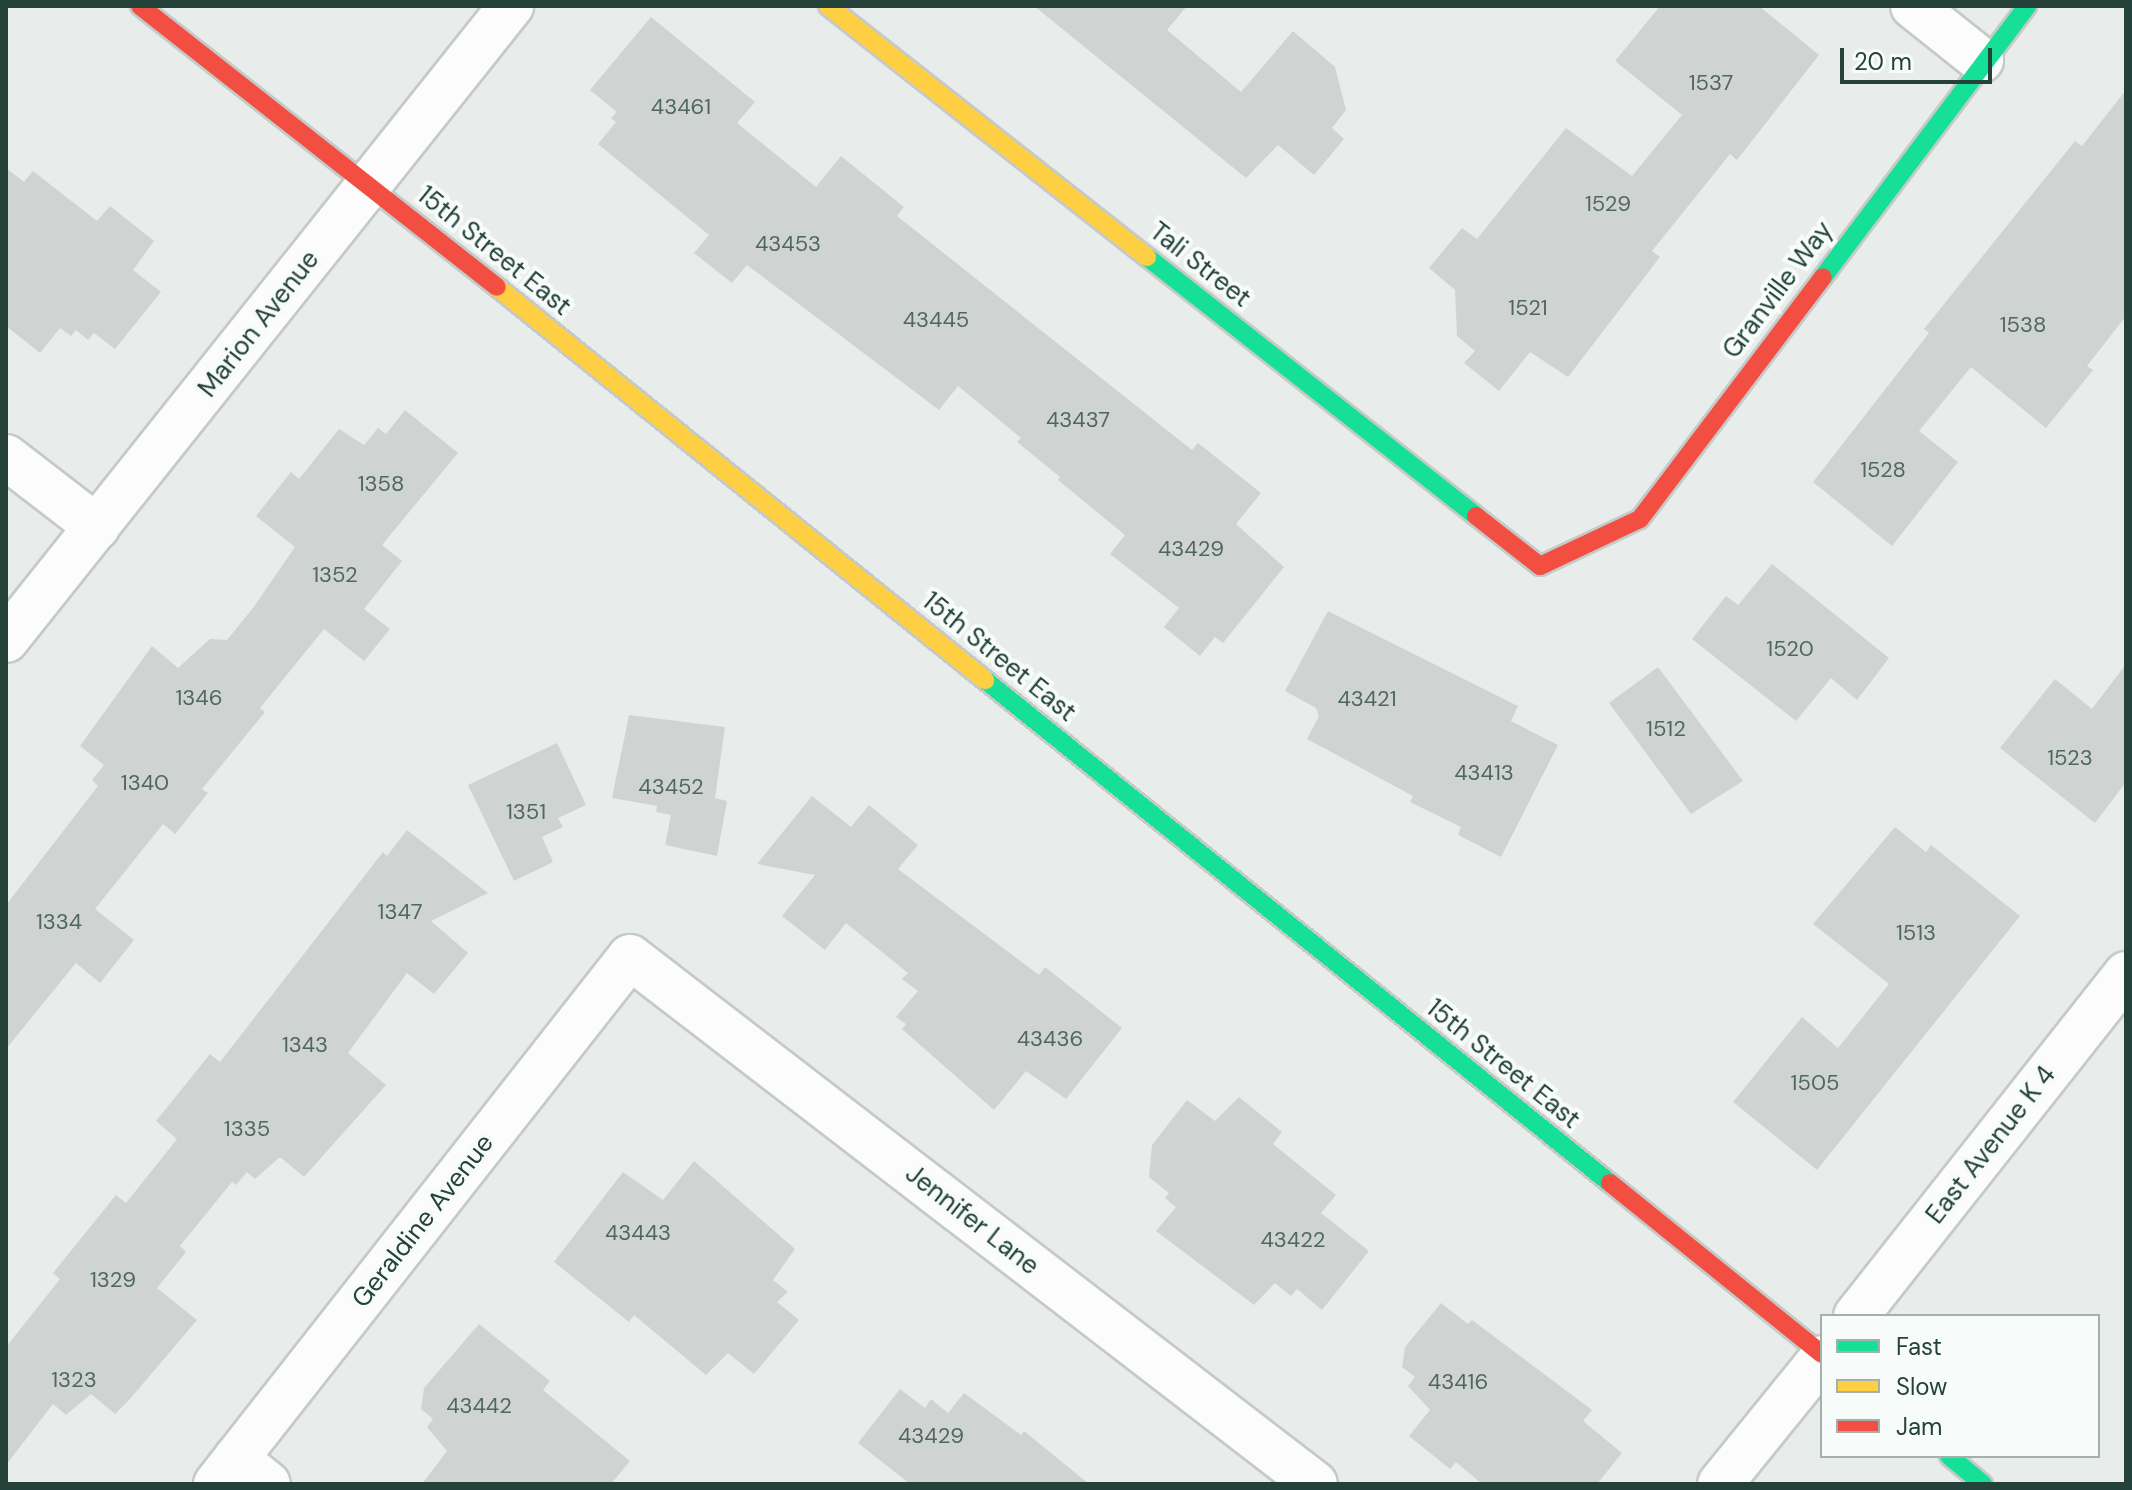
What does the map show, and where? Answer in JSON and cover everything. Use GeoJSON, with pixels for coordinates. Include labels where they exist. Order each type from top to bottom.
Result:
{"type":"FeatureCollection","features":[{"type":"Feature","properties":{"kind":"street","name":"15th Street East"},"geometry":{"type":"LineString","coordinates":[[140,6],[369,184],[1820,1354]]}},
{"type":"Feature","properties":{"kind":"street","name":"Marion Avenue"},"geometry":{"type":"LineString","coordinates":[[6,640],[511,6]]}},
{"type":"Feature","properties":{"kind":"street","name":"Tali Street"},"geometry":{"type":"LineString","coordinates":[[828,6],[1540,566]]}},
{"type":"Feature","properties":{"kind":"street"},"geometry":{"type":"LineString","coordinates":[[1913,6],[1981,60]]}},
{"type":"Feature","properties":{"kind":"street","name":"Granville Way"},"geometry":{"type":"LineString","coordinates":[[1540,566],[1640,519],[1981,60],[2027,6]]}},
{"type":"Feature","properties":{"kind":"street"},"geometry":{"type":"LineString","coordinates":[[6,457],[97,527]]}},
{"type":"Feature","properties":{"kind":"street","name":"Geraldine Avenue"},"geometry":{"type":"LineString","coordinates":[[240,1475],[630,957]]}},
{"type":"Feature","properties":{"kind":"street","name":"Jennifer Lane"},"geometry":{"type":"LineString","coordinates":[[630,957],[1315,1484]]}},
{"type":"Feature","properties":{"kind":"street","name":"East Avenue K 4"},"geometry":{"type":"LineString","coordinates":[[1858,1314],[2126,974]]}},
{"type":"Feature","properties":{"kind":"street"},"geometry":{"type":"LineString","coordinates":[[1720,1484],[1820,1359]]}},
{"type":"Feature","properties":{"kind":"street"},"geometry":{"type":"LineString","coordinates":[[1951,1458],[1983,1484]]}},
{"type":"Feature","properties":{"kind":"building"},"geometry":{"type":"Polygon","coordinates":[[[1034,6],[1187,6],[1167,30],[1241,92],[1293,31],[1335,67],[1346,110],[1332,128],[1344,139],[1314,175],[1278,145],[1246,178],[1034,6]]]}},
{"type":"Feature","properties":{"kind":"building"},"geometry":{"type":"Polygon","coordinates":[[[1660,6],[1759,6],[1819,55],[1737,160],[1730,154],[1652,251],[1660,257],[1568,377],[1530,352],[1499,391],[1464,363],[1475,351],[1457,336],[1455,290],[1429,268],[1462,228],[1477,239],[1566,128],[1632,176],[1682,115],[1615,61],[1660,6]]]}},
{"type":"Feature","properties":{"kind":"building"},"geometry":{"type":"Polygon","coordinates":[[[651,17],[755,102],[737,123],[816,187],[841,156],[904,207],[897,216],[1192,450],[1198,443],[1261,493],[1236,524],[1284,567],[1223,643],[1215,637],[1200,656],[1164,627],[1179,608],[1110,554],[1125,535],[1058,480],[1060,477],[1017,442],[1021,438],[958,386],[939,410],[747,265],[732,283],[694,253],[709,235],[598,144],[616,122],[611,118],[617,112],[590,90],[651,17]]]}},
{"type":"Feature","properties":{"kind":"building"},"geometry":{"type":"Polygon","coordinates":[[[2126,90],[2126,316],[2087,366],[2093,370],[2046,428],[1971,367],[1919,431],[1958,462],[1892,546],[1813,482],[1929,333],[1924,329],[2075,141],[2082,146],[2126,90]]]}},
{"type":"Feature","properties":{"kind":"building"},"geometry":{"type":"Polygon","coordinates":[[[6,168],[24,182],[33,171],[97,221],[110,206],[154,241],[133,270],[161,292],[115,349],[94,333],[88,340],[76,330],[71,336],[60,328],[40,353],[6,326],[6,168]]]}},
{"type":"Feature","properties":{"kind":"building"},"geometry":{"type":"Polygon","coordinates":[[[405,410],[458,453],[382,545],[402,561],[364,609],[390,629],[364,661],[324,629],[260,708],[265,712],[202,789],[208,793],[175,834],[163,824],[95,909],[134,940],[100,983],[76,963],[6,1049],[6,905],[98,786],[92,780],[104,765],[80,746],[152,646],[178,668],[210,639],[227,640],[253,608],[295,547],[256,516],[291,472],[299,479],[339,429],[364,445],[378,428],[386,434],[405,410]]]}},
{"type":"Feature","properties":{"kind":"building"},"geometry":{"type":"Polygon","coordinates":[[[1772,564],[1889,658],[1857,700],[1831,678],[1796,721],[1692,639],[1726,596],[1738,605],[1772,564]]]}},
{"type":"Feature","properties":{"kind":"building"},"geometry":{"type":"Polygon","coordinates":[[[1328,611],[1518,706],[1511,721],[1558,745],[1501,857],[1458,835],[1461,827],[1410,802],[1413,796],[1307,739],[1319,716],[1316,708],[1285,691],[1328,611]]]}},
{"type":"Feature","properties":{"kind":"building"},"geometry":{"type":"Polygon","coordinates":[[[2126,664],[2126,782],[2095,823],[2000,748],[2055,679],[2092,709],[2126,664]]]}},
{"type":"Feature","properties":{"kind":"building"},"geometry":{"type":"Polygon","coordinates":[[[1658,667],[1743,781],[1691,814],[1609,703],[1658,667]]]}},
{"type":"Feature","properties":{"kind":"building"},"geometry":{"type":"Polygon","coordinates":[[[629,715],[725,727],[715,798],[727,801],[717,856],[665,845],[671,815],[656,812],[657,806],[612,798],[629,715]]]}},
{"type":"Feature","properties":{"kind":"building"},"geometry":{"type":"Polygon","coordinates":[[[557,743],[586,805],[558,818],[563,827],[542,837],[553,862],[514,881],[468,785],[557,743]]]}},
{"type":"Feature","properties":{"kind":"building"},"geometry":{"type":"Polygon","coordinates":[[[812,796],[851,827],[869,805],[918,845],[898,869],[1039,975],[1045,967],[1122,1028],[1066,1099],[1026,1071],[994,1110],[902,1029],[906,1024],[896,1017],[918,991],[902,979],[908,973],[846,923],[825,950],[782,916],[815,875],[757,864],[812,796]]]}},
{"type":"Feature","properties":{"kind":"building"},"geometry":{"type":"Polygon","coordinates":[[[1895,827],[1926,852],[1931,845],[2020,916],[1817,1170],[1733,1102],[1802,1017],[1838,1048],[1889,984],[1813,924],[1895,827]]]}},
{"type":"Feature","properties":{"kind":"building"},"geometry":{"type":"Polygon","coordinates":[[[407,830],[488,893],[431,921],[468,953],[434,994],[407,973],[348,1053],[386,1085],[304,1177],[280,1157],[255,1179],[247,1172],[236,1185],[232,1182],[180,1246],[186,1252],[157,1288],[197,1320],[115,1414],[91,1394],[66,1415],[53,1404],[6,1465],[6,1347],[60,1279],[53,1273],[116,1195],[126,1203],[177,1139],[156,1121],[210,1054],[220,1062],[383,852],[387,856],[407,830]]]}},
{"type":"Feature","properties":{"kind":"building"},"geometry":{"type":"Polygon","coordinates":[[[1239,1097],[1282,1132],[1273,1144],[1336,1195],[1321,1213],[1369,1251],[1322,1310],[1297,1289],[1291,1296],[1275,1283],[1254,1305],[1156,1231],[1176,1207],[1165,1198],[1169,1193],[1149,1177],[1152,1145],[1187,1100],[1215,1121],[1239,1097]]]}},
{"type":"Feature","properties":{"kind":"building"},"geometry":{"type":"Polygon","coordinates":[[[694,1161],[795,1249],[773,1280],[788,1292],[777,1302],[799,1320],[754,1374],[728,1353],[706,1375],[634,1315],[629,1322],[554,1262],[623,1172],[663,1200],[694,1161]]]}},
{"type":"Feature","properties":{"kind":"building"},"geometry":{"type":"Polygon","coordinates":[[[1441,1303],[1468,1324],[1472,1320],[1592,1410],[1583,1421],[1622,1453],[1597,1484],[1482,1484],[1456,1462],[1450,1469],[1409,1436],[1430,1410],[1408,1386],[1415,1377],[1402,1367],[1405,1347],[1441,1303]]]}},
{"type":"Feature","properties":{"kind":"building"},"geometry":{"type":"Polygon","coordinates":[[[479,1324],[550,1381],[543,1390],[630,1461],[611,1484],[422,1484],[447,1451],[427,1427],[433,1419],[421,1409],[424,1388],[479,1324]]]}},
{"type":"Feature","properties":{"kind":"building"},"geometry":{"type":"Polygon","coordinates":[[[900,1389],[925,1408],[931,1399],[948,1413],[964,1393],[1021,1435],[1024,1431],[1089,1484],[910,1484],[858,1443],[900,1389]]]}},
{"type":"Feature","properties":{"kind":"traffic: fast"},"geometry":{"type":"LineString","coordinates":[[1823,277],[2027,6]]}},
{"type":"Feature","properties":{"kind":"traffic: fast"},"geometry":{"type":"LineString","coordinates":[[1147,257],[1476,516]]}},
{"type":"Feature","properties":{"kind":"traffic: fast"},"geometry":{"type":"LineString","coordinates":[[985,680],[1610,1183]]}},
{"type":"Feature","properties":{"kind":"traffic: fast"},"geometry":{"type":"LineString","coordinates":[[1951,1458],[1983,1484]]}},
{"type":"Feature","properties":{"kind":"traffic: slow"},"geometry":{"type":"LineString","coordinates":[[828,6],[1147,257]]}},
{"type":"Feature","properties":{"kind":"traffic: slow"},"geometry":{"type":"LineString","coordinates":[[497,287],[985,680]]}},
{"type":"Feature","properties":{"kind":"traffic: jam"},"geometry":{"type":"LineString","coordinates":[[140,6],[497,287]]}},
{"type":"Feature","properties":{"kind":"traffic: jam"},"geometry":{"type":"LineString","coordinates":[[1476,516],[1540,566],[1640,519],[1823,277]]}},
{"type":"Feature","properties":{"kind":"traffic: jam"},"geometry":{"type":"LineString","coordinates":[[1610,1183],[1820,1352]]}}]}
